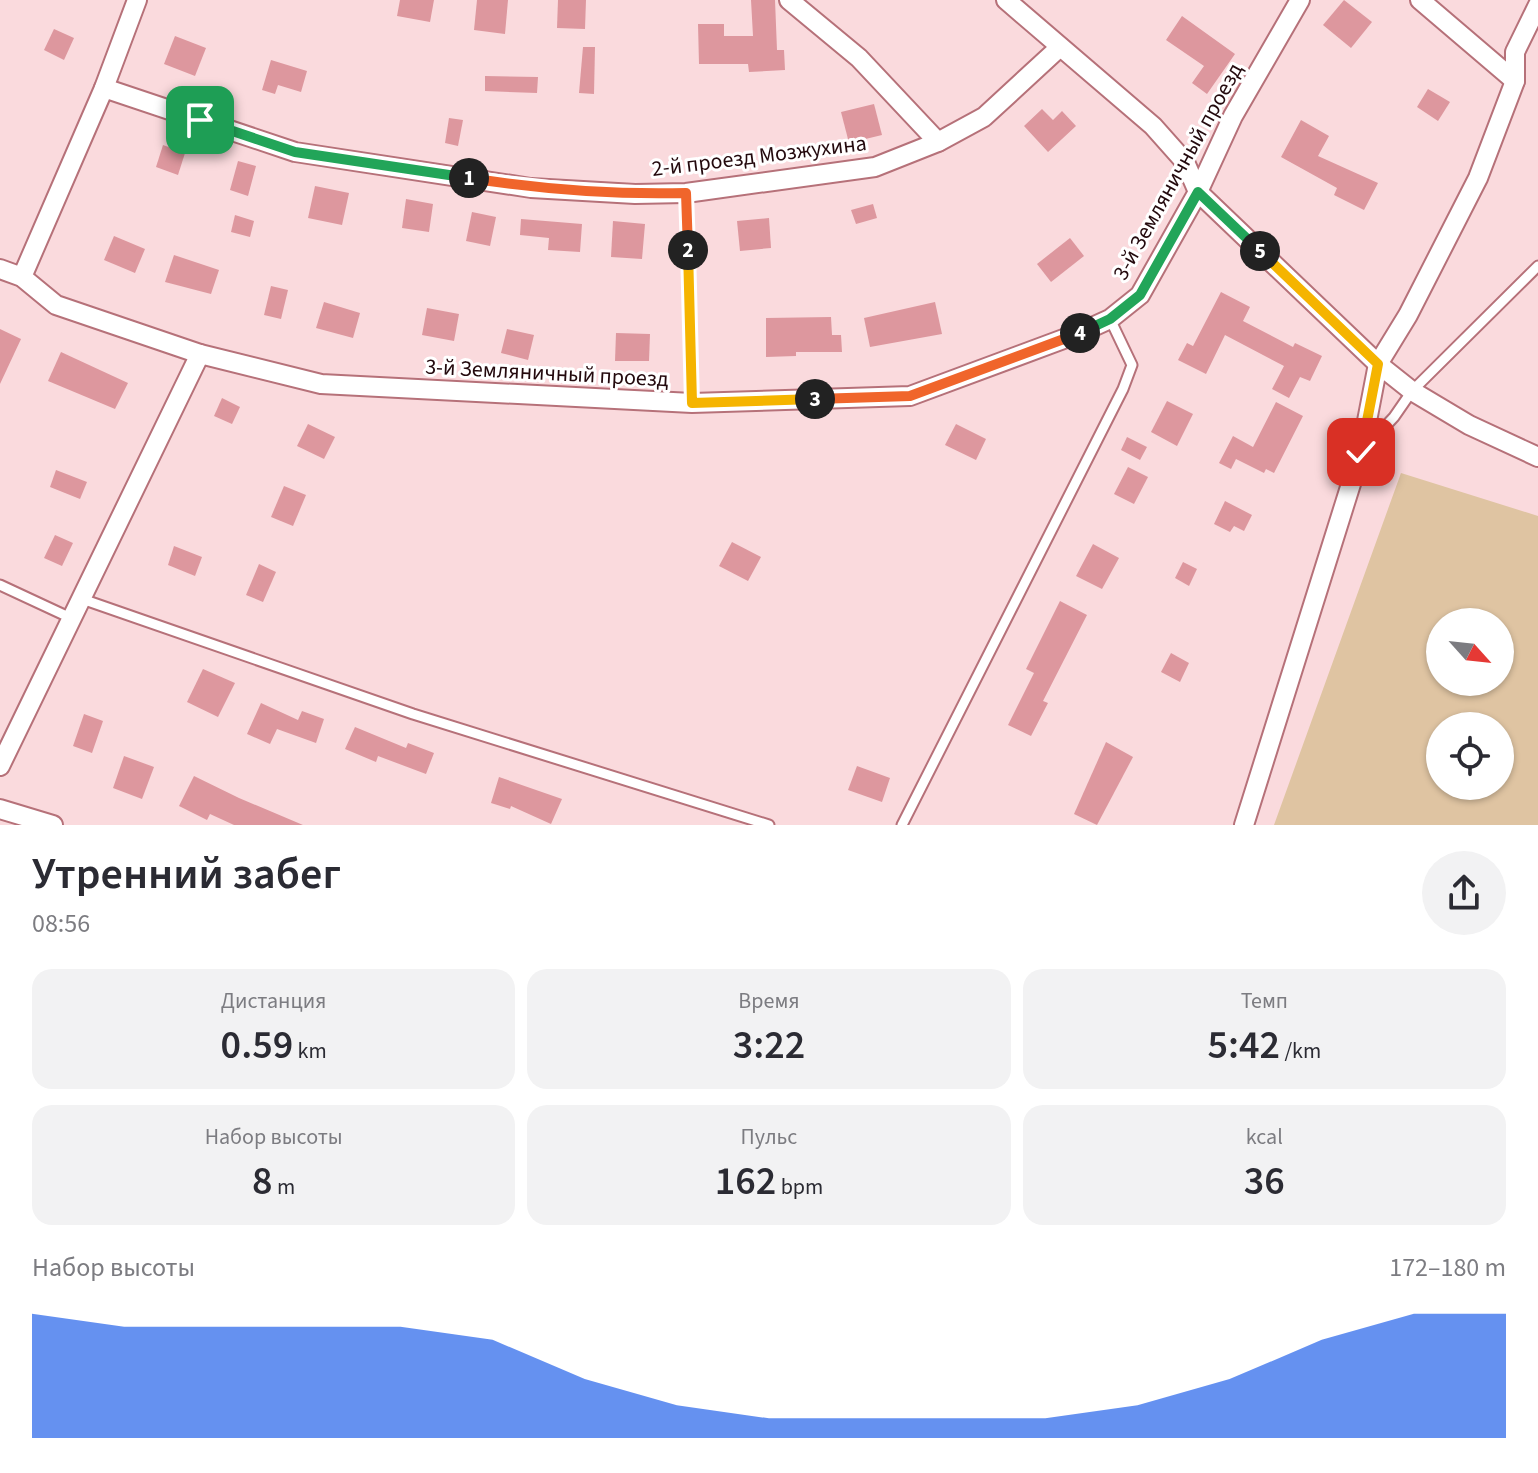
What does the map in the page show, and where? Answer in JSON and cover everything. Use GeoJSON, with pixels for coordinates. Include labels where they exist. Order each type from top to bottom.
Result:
{"type":"FeatureCollection","features":[{"type":"Feature","properties":{"kind":"street"},"geometry":{"type":"LineString","coordinates":[[22,277],[104,88],[137,0]]}},
{"type":"Feature","properties":{"kind":"street"},"geometry":{"type":"LineString","coordinates":[[789,0],[859,58],[938,142]]}},
{"type":"Feature","properties":{"kind":"street"},"geometry":{"type":"LineString","coordinates":[[1006,0],[1153,126],[1185,162],[1198,192],[1378,364],[1412,391],[1469,425],[1538,457]]}},
{"type":"Feature","properties":{"kind":"street","name":"3-й Земляничный проезд"},"geometry":{"type":"LineString","coordinates":[[0,269],[22,277],[56,305],[200,354],[321,384],[692,403],[910,396],[1077,334],[1110,319],[1140,295],[1198,192],[1233,116],[1300,0]]}},
{"type":"Feature","properties":{"kind":"street"},"geometry":{"type":"LineString","coordinates":[[1420,0],[1515,81]]}},
{"type":"Feature","properties":{"kind":"street"},"geometry":{"type":"LineString","coordinates":[[1244,825],[1361,452],[1378,364],[1408,315],[1478,178],[1515,81],[1515,52],[1538,5]]}},
{"type":"Feature","properties":{"kind":"street","name":"2-й проезд Мозжухина"},"geometry":{"type":"LineString","coordinates":[[104,88],[295,152],[531,188],[635,194],[686,193],[875,167],[938,142],[984,117],[1060,47]]}},
{"type":"Feature","properties":{"kind":"street"},"geometry":{"type":"LineString","coordinates":[[0,766],[200,354]]}},
{"type":"Feature","properties":{"kind":"street"},"geometry":{"type":"LineString","coordinates":[[0,809],[53,825]]}},
{"type":"Feature","properties":{"kind":"lane"},"geometry":{"type":"LineString","coordinates":[[686,193],[692,403]]}},
{"type":"Feature","properties":{"kind":"lane"},"geometry":{"type":"LineString","coordinates":[[1361,452],[1394,417],[1412,391],[1538,266]]}},
{"type":"Feature","properties":{"kind":"lane"},"geometry":{"type":"LineString","coordinates":[[902,825],[1123,389],[1132,365],[1110,319]]}},
{"type":"Feature","properties":{"kind":"lane"},"geometry":{"type":"LineString","coordinates":[[0,585],[73,619]]}},
{"type":"Feature","properties":{"kind":"lane"},"geometry":{"type":"LineString","coordinates":[[82,599],[413,714],[769,825]]}},
{"type":"Feature","properties":{"kind":"shaded area"},"geometry":{"type":"Polygon","coordinates":[[[1401,473],[1538,516],[1538,825],[1274,825],[1401,473]]]}},
{"type":"Feature","properties":{"kind":"building"},"geometry":{"type":"Polygon","coordinates":[[[400,0],[434,0],[430,22],[397,16],[400,0]]]}},
{"type":"Feature","properties":{"kind":"building"},"geometry":{"type":"Polygon","coordinates":[[[477,0],[508,0],[505,34],[474,30],[477,0]]]}},
{"type":"Feature","properties":{"kind":"building"},"geometry":{"type":"Polygon","coordinates":[[[558,0],[586,0],[585,29],[557,28],[558,0]]]}},
{"type":"Feature","properties":{"kind":"building"},"geometry":{"type":"Polygon","coordinates":[[[751,0],[775,0],[777,50],[784,50],[785,70],[749,72],[748,64],[699,64],[698,24],[724,24],[724,36],[753,36],[751,0]]]}},
{"type":"Feature","properties":{"kind":"building"},"geometry":{"type":"Polygon","coordinates":[[[1344,0],[1372,22],[1351,48],[1323,25],[1344,0]]]}},
{"type":"Feature","properties":{"kind":"building"},"geometry":{"type":"Polygon","coordinates":[[[1182,16],[1235,54],[1207,94],[1192,83],[1204,66],[1166,40],[1182,16]]]}},
{"type":"Feature","properties":{"kind":"building"},"geometry":{"type":"Polygon","coordinates":[[[54,29],[74,38],[64,60],[44,50],[54,29]]]}},
{"type":"Feature","properties":{"kind":"building"},"geometry":{"type":"Polygon","coordinates":[[[175,36],[206,48],[195,76],[164,64],[175,36]]]}},
{"type":"Feature","properties":{"kind":"building"},"geometry":{"type":"Polygon","coordinates":[[[583,47],[595,47],[594,94],[579,93],[583,47]]]}},
{"type":"Feature","properties":{"kind":"building"},"geometry":{"type":"Polygon","coordinates":[[[271,60],[307,71],[301,92],[278,85],[275,94],[262,90],[271,60]]]}},
{"type":"Feature","properties":{"kind":"building"},"geometry":{"type":"Polygon","coordinates":[[[485,76],[538,77],[537,93],[485,91],[485,76]]]}},
{"type":"Feature","properties":{"kind":"building"},"geometry":{"type":"Polygon","coordinates":[[[1428,89],[1450,102],[1438,121],[1417,107],[1428,89]]]}},
{"type":"Feature","properties":{"kind":"building"},"geometry":{"type":"Polygon","coordinates":[[[874,104],[882,135],[849,143],[841,112],[874,104]]]}},
{"type":"Feature","properties":{"kind":"building"},"geometry":{"type":"Polygon","coordinates":[[[1042,109],[1053,120],[1062,111],[1076,126],[1048,152],[1024,126],[1042,109]]]}},
{"type":"Feature","properties":{"kind":"building"},"geometry":{"type":"Polygon","coordinates":[[[449,118],[463,120],[458,146],[445,143],[449,118]]]}},
{"type":"Feature","properties":{"kind":"building"},"geometry":{"type":"Polygon","coordinates":[[[1301,120],[1329,136],[1318,156],[1378,183],[1364,210],[1334,195],[1337,188],[1281,157],[1301,120]]]}},
{"type":"Feature","properties":{"kind":"building"},"geometry":{"type":"Polygon","coordinates":[[[163,145],[185,153],[178,175],[156,167],[163,145]]]}},
{"type":"Feature","properties":{"kind":"building"},"geometry":{"type":"Polygon","coordinates":[[[238,161],[256,166],[248,196],[230,190],[238,161]]]}},
{"type":"Feature","properties":{"kind":"building"},"geometry":{"type":"Polygon","coordinates":[[[315,186],[349,193],[342,225],[308,218],[315,186]]]}},
{"type":"Feature","properties":{"kind":"building"},"geometry":{"type":"Polygon","coordinates":[[[406,199],[433,204],[429,232],[402,228],[406,199]]]}},
{"type":"Feature","properties":{"kind":"building"},"geometry":{"type":"Polygon","coordinates":[[[873,204],[877,218],[856,224],[851,210],[873,204]]]}},
{"type":"Feature","properties":{"kind":"building"},"geometry":{"type":"Polygon","coordinates":[[[472,212],[496,217],[490,246],[466,241],[472,212]]]}},
{"type":"Feature","properties":{"kind":"building"},"geometry":{"type":"Polygon","coordinates":[[[235,215],[254,221],[250,237],[231,232],[235,215]]]}},
{"type":"Feature","properties":{"kind":"building"},"geometry":{"type":"Polygon","coordinates":[[[769,218],[771,248],[740,251],[737,221],[769,218]]]}},
{"type":"Feature","properties":{"kind":"building"},"geometry":{"type":"Polygon","coordinates":[[[521,219],[582,224],[580,252],[548,250],[549,238],[520,235],[521,219]]]}},
{"type":"Feature","properties":{"kind":"building"},"geometry":{"type":"Polygon","coordinates":[[[613,221],[645,224],[642,259],[611,257],[613,221]]]}},
{"type":"Feature","properties":{"kind":"building"},"geometry":{"type":"Polygon","coordinates":[[[114,236],[145,249],[135,273],[104,260],[114,236]]]}},
{"type":"Feature","properties":{"kind":"building"},"geometry":{"type":"Polygon","coordinates":[[[1070,238],[1084,256],[1051,282],[1037,264],[1070,238]]]}},
{"type":"Feature","properties":{"kind":"building"},"geometry":{"type":"Polygon","coordinates":[[[174,255],[219,270],[211,294],[165,282],[174,255]]]}},
{"type":"Feature","properties":{"kind":"building"},"geometry":{"type":"Polygon","coordinates":[[[271,286],[288,290],[281,319],[264,315],[271,286]]]}},
{"type":"Feature","properties":{"kind":"building"},"geometry":{"type":"Polygon","coordinates":[[[1221,292],[1250,307],[1243,321],[1293,347],[1295,343],[1322,356],[1310,381],[1300,377],[1289,398],[1272,389],[1284,366],[1225,335],[1206,374],[1178,360],[1187,343],[1193,346],[1221,292]]]}},
{"type":"Feature","properties":{"kind":"building"},"geometry":{"type":"Polygon","coordinates":[[[324,302],[360,313],[353,338],[316,328],[324,302]]]}},
{"type":"Feature","properties":{"kind":"building"},"geometry":{"type":"Polygon","coordinates":[[[935,302],[942,334],[870,347],[864,318],[935,302]]]}},
{"type":"Feature","properties":{"kind":"building"},"geometry":{"type":"Polygon","coordinates":[[[427,308],[459,314],[454,341],[422,335],[427,308]]]}},
{"type":"Feature","properties":{"kind":"building"},"geometry":{"type":"Polygon","coordinates":[[[831,317],[832,335],[841,335],[842,352],[796,352],[796,356],[766,357],[766,318],[831,317]]]}},
{"type":"Feature","properties":{"kind":"building"},"geometry":{"type":"Polygon","coordinates":[[[0,329],[21,339],[0,384],[0,329]]]}},
{"type":"Feature","properties":{"kind":"building"},"geometry":{"type":"Polygon","coordinates":[[[507,329],[534,335],[528,360],[501,353],[507,329]]]}},
{"type":"Feature","properties":{"kind":"building"},"geometry":{"type":"Polygon","coordinates":[[[616,333],[650,334],[649,361],[615,361],[616,333]]]}},
{"type":"Feature","properties":{"kind":"building"},"geometry":{"type":"Polygon","coordinates":[[[61,352],[128,383],[115,409],[48,381],[61,352]]]}},
{"type":"Feature","properties":{"kind":"building"},"geometry":{"type":"Polygon","coordinates":[[[222,398],[240,407],[232,424],[214,416],[222,398]]]}},
{"type":"Feature","properties":{"kind":"building"},"geometry":{"type":"Polygon","coordinates":[[[1167,401],[1193,414],[1177,446],[1151,432],[1167,401]]]}},
{"type":"Feature","properties":{"kind":"building"},"geometry":{"type":"Polygon","coordinates":[[[1276,402],[1303,416],[1274,473],[1266,469],[1264,473],[1236,459],[1231,469],[1219,463],[1233,436],[1253,447],[1276,402]]]}},
{"type":"Feature","properties":{"kind":"building"},"geometry":{"type":"Polygon","coordinates":[[[308,424],[335,437],[324,459],[297,446],[308,424]]]}},
{"type":"Feature","properties":{"kind":"building"},"geometry":{"type":"Polygon","coordinates":[[[956,424],[986,439],[976,460],[945,445],[956,424]]]}},
{"type":"Feature","properties":{"kind":"building"},"geometry":{"type":"Polygon","coordinates":[[[1127,437],[1147,447],[1140,460],[1121,450],[1127,437]]]}},
{"type":"Feature","properties":{"kind":"building"},"geometry":{"type":"Polygon","coordinates":[[[1128,467],[1148,477],[1134,504],[1114,494],[1128,467]]]}},
{"type":"Feature","properties":{"kind":"building"},"geometry":{"type":"Polygon","coordinates":[[[56,470],[87,482],[80,499],[50,487],[56,470]]]}},
{"type":"Feature","properties":{"kind":"building"},"geometry":{"type":"Polygon","coordinates":[[[284,486],[306,495],[293,526],[271,517],[284,486]]]}},
{"type":"Feature","properties":{"kind":"building"},"geometry":{"type":"Polygon","coordinates":[[[1225,501],[1252,515],[1244,531],[1234,526],[1230,532],[1214,524],[1225,501]]]}},
{"type":"Feature","properties":{"kind":"building"},"geometry":{"type":"Polygon","coordinates":[[[55,535],[73,543],[62,566],[44,558],[55,535]]]}},
{"type":"Feature","properties":{"kind":"building"},"geometry":{"type":"Polygon","coordinates":[[[732,542],[761,557],[748,581],[719,566],[732,542]]]}},
{"type":"Feature","properties":{"kind":"building"},"geometry":{"type":"Polygon","coordinates":[[[1093,544],[1119,558],[1102,589],[1076,576],[1093,544]]]}},
{"type":"Feature","properties":{"kind":"building"},"geometry":{"type":"Polygon","coordinates":[[[174,546],[202,557],[195,576],[168,565],[174,546]]]}},
{"type":"Feature","properties":{"kind":"building"},"geometry":{"type":"Polygon","coordinates":[[[1183,562],[1197,569],[1189,586],[1175,578],[1183,562]]]}},
{"type":"Feature","properties":{"kind":"building"},"geometry":{"type":"Polygon","coordinates":[[[259,564],[276,572],[263,602],[246,595],[259,564]]]}},
{"type":"Feature","properties":{"kind":"building"},"geometry":{"type":"Polygon","coordinates":[[[1060,601],[1087,615],[1043,701],[1048,703],[1031,736],[1008,725],[1034,673],[1026,669],[1060,601]]]}},
{"type":"Feature","properties":{"kind":"building"},"geometry":{"type":"Polygon","coordinates":[[[1171,653],[1189,663],[1180,682],[1161,672],[1171,653]]]}},
{"type":"Feature","properties":{"kind":"building"},"geometry":{"type":"Polygon","coordinates":[[[203,669],[235,683],[218,717],[187,702],[203,669]]]}},
{"type":"Feature","properties":{"kind":"building"},"geometry":{"type":"Polygon","coordinates":[[[261,703],[298,720],[302,711],[324,719],[316,743],[277,729],[270,744],[247,734],[261,703]]]}},
{"type":"Feature","properties":{"kind":"building"},"geometry":{"type":"Polygon","coordinates":[[[84,714],[103,721],[92,753],[73,746],[84,714]]]}},
{"type":"Feature","properties":{"kind":"building"},"geometry":{"type":"Polygon","coordinates":[[[355,727],[406,748],[408,743],[434,753],[426,774],[378,756],[376,762],[345,749],[355,727]]]}},
{"type":"Feature","properties":{"kind":"building"},"geometry":{"type":"Polygon","coordinates":[[[1106,742],[1133,757],[1097,825],[1074,814],[1106,742]]]}},
{"type":"Feature","properties":{"kind":"building"},"geometry":{"type":"Polygon","coordinates":[[[124,756],[154,767],[142,799],[113,788],[124,756]]]}},
{"type":"Feature","properties":{"kind":"building"},"geometry":{"type":"Polygon","coordinates":[[[857,766],[890,778],[882,802],[848,790],[857,766]]]}},
{"type":"Feature","properties":{"kind":"building"},"geometry":{"type":"Polygon","coordinates":[[[194,776],[303,825],[234,825],[210,814],[207,820],[179,806],[194,776]]]}},
{"type":"Feature","properties":{"kind":"building"},"geometry":{"type":"Polygon","coordinates":[[[499,777],[562,799],[551,824],[511,806],[510,809],[491,803],[499,777]]]}},
{"type":"Feature","properties":{"kind":"route"},"geometry":{"type":"LineString","coordinates":[[200,120],[295,152],[531,188],[635,194],[686,193],[692,403],[910,396],[1077,334],[1110,319],[1140,295],[1198,192],[1378,364],[1361,452]]}}]}
